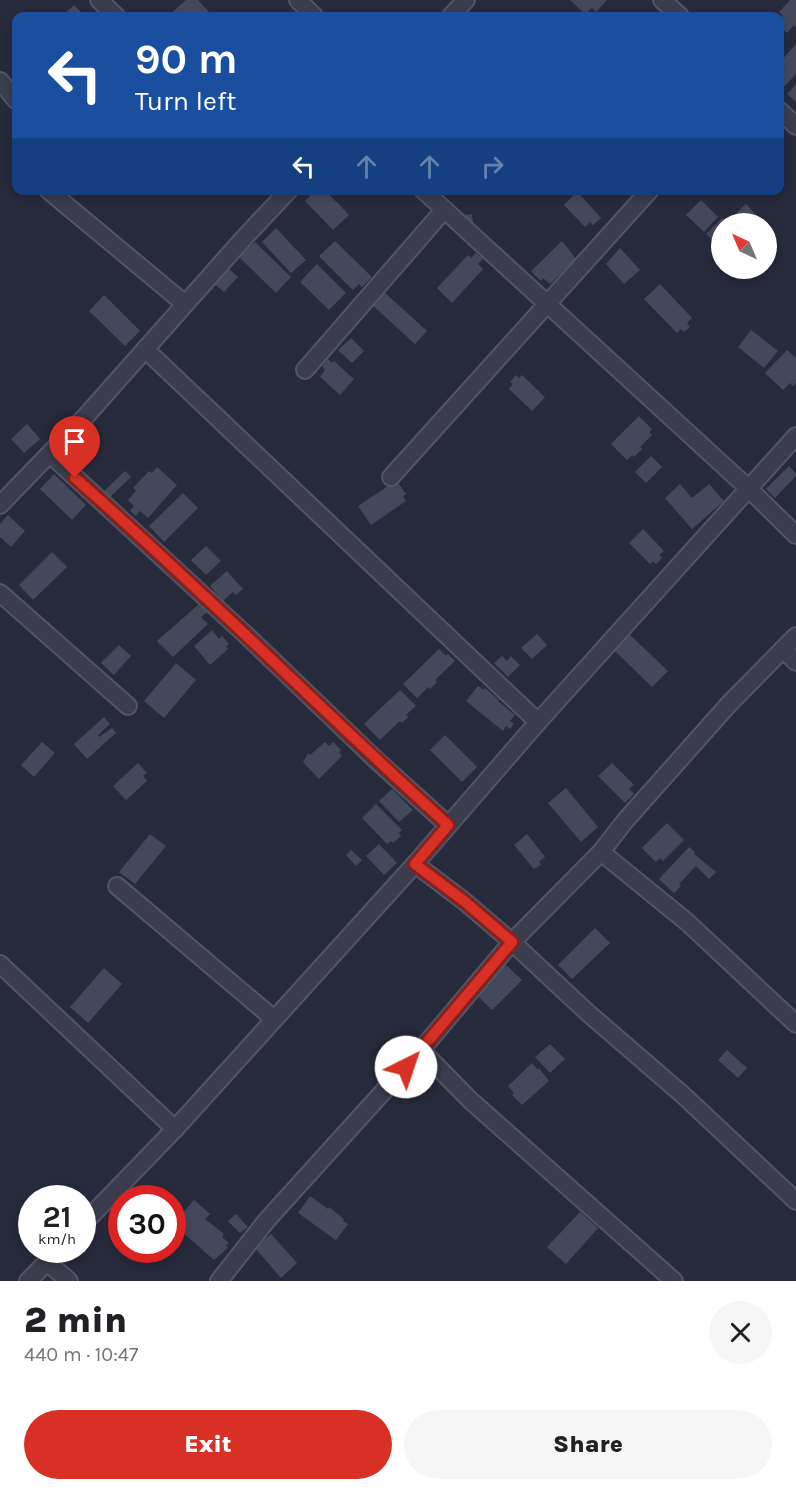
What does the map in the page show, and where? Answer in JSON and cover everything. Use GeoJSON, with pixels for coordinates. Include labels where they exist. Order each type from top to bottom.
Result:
{"type":"FeatureCollection","features":[{"type":"Feature","properties":{"kind":"street"},"geometry":{"type":"LineString","coordinates":[[99,0],[112,12]]}},
{"type":"Feature","properties":{"kind":"street"},"geometry":{"type":"LineString","coordinates":[[298,0],[310,12]]}},
{"type":"Feature","properties":{"kind":"street"},"geometry":{"type":"LineString","coordinates":[[455,12],[466,0]]}},
{"type":"Feature","properties":{"kind":"street"},"geometry":{"type":"LineString","coordinates":[[663,0],[676,12]]}},
{"type":"Feature","properties":{"kind":"street"},"geometry":{"type":"LineString","coordinates":[[0,81],[12,95]]}},
{"type":"Feature","properties":{"kind":"street"},"geometry":{"type":"LineString","coordinates":[[784,115],[796,126]]}},
{"type":"Feature","properties":{"kind":"street"},"geometry":{"type":"LineString","coordinates":[[54,195],[185,304]]}},
{"type":"Feature","properties":{"kind":"street"},"geometry":{"type":"LineString","coordinates":[[3,496],[50,454],[284,195]]}},
{"type":"Feature","properties":{"kind":"street"},"geometry":{"type":"LineString","coordinates":[[428,195],[748,488],[796,535]]}},
{"type":"Feature","properties":{"kind":"street"},"geometry":{"type":"LineString","coordinates":[[391,477],[645,195]]}},
{"type":"Feature","properties":{"kind":"street"},"geometry":{"type":"LineString","coordinates":[[305,370],[444,210]]}},
{"type":"Feature","properties":{"kind":"street"},"geometry":{"type":"LineString","coordinates":[[145,349],[538,722]]}},
{"type":"Feature","properties":{"kind":"street"},"geometry":{"type":"LineString","coordinates":[[96,1211],[175,1129],[415,864],[538,722],[796,436]]}},
{"type":"Feature","properties":{"kind":"street"},"geometry":{"type":"LineString","coordinates":[[50,454],[246,634],[374,758],[448,825]]}},
{"type":"Feature","properties":{"kind":"street"},"geometry":{"type":"LineString","coordinates":[[0,593],[128,706]]}},
{"type":"Feature","properties":{"kind":"street"},"geometry":{"type":"LineString","coordinates":[[219,1281],[267,1220],[421,1050],[512,942],[601,852],[625,821],[729,704],[796,636]]}},
{"type":"Feature","properties":{"kind":"street"},"geometry":{"type":"LineString","coordinates":[[783,649],[796,662]]}},
{"type":"Feature","properties":{"kind":"street"},"geometry":{"type":"LineString","coordinates":[[601,852],[687,922],[796,1024]]}},
{"type":"Feature","properties":{"kind":"street"},"geometry":{"type":"LineString","coordinates":[[415,864],[464,901],[512,942],[588,1013],[683,1095],[796,1201]]}},
{"type":"Feature","properties":{"kind":"street"},"geometry":{"type":"LineString","coordinates":[[117,886],[274,1019]]}},
{"type":"Feature","properties":{"kind":"street"},"geometry":{"type":"LineString","coordinates":[[0,964],[175,1129]]}},
{"type":"Feature","properties":{"kind":"street"},"geometry":{"type":"LineString","coordinates":[[421,1050],[470,1100],[674,1281]]}},
{"type":"Feature","properties":{"kind":"street"},"geometry":{"type":"LineString","coordinates":[[28,1281],[46,1263]]}},
{"type":"Feature","properties":{"kind":"street"},"geometry":{"type":"LineString","coordinates":[[57,1263],[69,1281]]}},
{"type":"Feature","properties":{"kind":"building"},"geometry":{"type":"Polygon","coordinates":[[[186,0],[198,0],[209,12],[172,12],[186,0]]]}},
{"type":"Feature","properties":{"kind":"building"},"geometry":{"type":"Polygon","coordinates":[[[570,0],[607,0],[596,12],[592,8],[583,12],[570,0]]]}},
{"type":"Feature","properties":{"kind":"building"},"geometry":{"type":"Polygon","coordinates":[[[790,0],[796,0],[796,27],[794,25],[787,33],[784,30],[784,12],[779,12],[790,0]]]}},
{"type":"Feature","properties":{"kind":"building"},"geometry":{"type":"Polygon","coordinates":[[[74,5],[81,12],[66,12],[74,5]]]}},
{"type":"Feature","properties":{"kind":"building"},"geometry":{"type":"Polygon","coordinates":[[[796,44],[796,74],[784,87],[784,58],[796,44]]]}},
{"type":"Feature","properties":{"kind":"building"},"geometry":{"type":"Polygon","coordinates":[[[796,84],[796,102],[787,94],[796,84]]]}},
{"type":"Feature","properties":{"kind":"building"},"geometry":{"type":"Polygon","coordinates":[[[330,195],[349,215],[333,230],[305,201],[310,196],[330,195]]]}},
{"type":"Feature","properties":{"kind":"building"},"geometry":{"type":"Polygon","coordinates":[[[573,195],[581,195],[601,218],[593,225],[590,222],[585,227],[564,205],[573,195]]]}},
{"type":"Feature","properties":{"kind":"building"},"geometry":{"type":"Polygon","coordinates":[[[701,200],[714,213],[711,213],[711,224],[704,232],[686,215],[701,200]]]}},
{"type":"Feature","properties":{"kind":"building"},"geometry":{"type":"Polygon","coordinates":[[[746,204],[755,213],[736,213],[746,204]]]}},
{"type":"Feature","properties":{"kind":"building"},"geometry":{"type":"Polygon","coordinates":[[[472,214],[473,223],[465,224],[464,215],[472,214]]]}},
{"type":"Feature","properties":{"kind":"building"},"geometry":{"type":"Polygon","coordinates":[[[276,228],[306,260],[291,273],[262,242],[276,228]]]}},
{"type":"Feature","properties":{"kind":"building"},"geometry":{"type":"Polygon","coordinates":[[[711,229],[711,239],[706,234],[711,229]]]}},
{"type":"Feature","properties":{"kind":"building"},"geometry":{"type":"Polygon","coordinates":[[[335,241],[372,277],[362,287],[359,284],[353,290],[319,256],[335,241]]]}},
{"type":"Feature","properties":{"kind":"building"},"geometry":{"type":"Polygon","coordinates":[[[562,241],[576,259],[550,284],[543,278],[541,281],[531,271],[562,241]]]}},
{"type":"Feature","properties":{"kind":"building"},"geometry":{"type":"Polygon","coordinates":[[[255,242],[291,277],[276,293],[239,257],[255,242]]]}},
{"type":"Feature","properties":{"kind":"building"},"geometry":{"type":"Polygon","coordinates":[[[620,248],[640,270],[624,284],[606,264],[620,248]]]}},
{"type":"Feature","properties":{"kind":"building"},"geometry":{"type":"Polygon","coordinates":[[[476,253],[483,259],[478,264],[483,269],[452,303],[437,288],[468,255],[471,258],[476,253]]]}},
{"type":"Feature","properties":{"kind":"building"},"geometry":{"type":"Polygon","coordinates":[[[317,264],[346,293],[329,310],[300,282],[317,264]]]}},
{"type":"Feature","properties":{"kind":"building"},"geometry":{"type":"Polygon","coordinates":[[[226,266],[238,277],[224,292],[212,282],[226,266]]]}},
{"type":"Feature","properties":{"kind":"building"},"geometry":{"type":"Polygon","coordinates":[[[660,284],[692,318],[687,323],[690,327],[684,332],[681,329],[677,333],[644,299],[660,284]]]}},
{"type":"Feature","properties":{"kind":"building"},"geometry":{"type":"Polygon","coordinates":[[[383,291],[427,331],[415,344],[371,304],[383,291]]]}},
{"type":"Feature","properties":{"kind":"building"},"geometry":{"type":"Polygon","coordinates":[[[104,295],[140,331],[125,346],[89,311],[104,295]]]}},
{"type":"Feature","properties":{"kind":"building"},"geometry":{"type":"Polygon","coordinates":[[[751,330],[778,351],[764,368],[738,347],[751,330]]]}},
{"type":"Feature","properties":{"kind":"building"},"geometry":{"type":"Polygon","coordinates":[[[351,338],[364,351],[352,363],[338,350],[351,338]]]}},
{"type":"Feature","properties":{"kind":"building"},"geometry":{"type":"Polygon","coordinates":[[[787,350],[796,358],[796,383],[793,386],[790,383],[783,390],[765,373],[787,350]]]}},
{"type":"Feature","properties":{"kind":"building"},"geometry":{"type":"Polygon","coordinates":[[[328,359],[332,363],[334,361],[354,379],[340,395],[320,377],[325,370],[322,366],[328,359]]]}},
{"type":"Feature","properties":{"kind":"building"},"geometry":{"type":"Polygon","coordinates":[[[516,375],[519,378],[522,375],[545,397],[532,411],[509,389],[513,384],[510,382],[516,375]]]}},
{"type":"Feature","properties":{"kind":"building"},"geometry":{"type":"Polygon","coordinates":[[[639,416],[652,429],[649,432],[652,435],[634,457],[632,455],[627,460],[611,444],[639,416]]]}},
{"type":"Feature","properties":{"kind":"building"},"geometry":{"type":"Polygon","coordinates":[[[27,424],[40,439],[24,453],[11,439],[27,424]]]}},
{"type":"Feature","properties":{"kind":"building"},"geometry":{"type":"Polygon","coordinates":[[[651,456],[662,467],[646,483],[635,472],[651,456]]]}},
{"type":"Feature","properties":{"kind":"building"},"geometry":{"type":"Polygon","coordinates":[[[789,466],[796,476],[775,498],[766,489],[789,466]]]}},
{"type":"Feature","properties":{"kind":"building"},"geometry":{"type":"Polygon","coordinates":[[[157,467],[177,485],[148,518],[140,511],[136,516],[130,511],[134,506],[128,500],[136,491],[133,488],[149,471],[152,473],[157,467]]]}},
{"type":"Feature","properties":{"kind":"building"},"geometry":{"type":"Polygon","coordinates":[[[125,471],[131,477],[109,498],[103,492],[125,471]]]}},
{"type":"Feature","properties":{"kind":"building"},"geometry":{"type":"Polygon","coordinates":[[[54,474],[86,505],[72,520],[40,489],[54,474]]]}},
{"type":"Feature","properties":{"kind":"building"},"geometry":{"type":"Polygon","coordinates":[[[394,482],[398,483],[406,494],[403,496],[406,501],[371,525],[358,506],[394,482]]]}},
{"type":"Feature","properties":{"kind":"building"},"geometry":{"type":"Polygon","coordinates":[[[680,484],[692,498],[709,484],[724,501],[692,529],[665,498],[680,484]]]}},
{"type":"Feature","properties":{"kind":"building"},"geometry":{"type":"Polygon","coordinates":[[[183,493],[198,508],[164,542],[149,526],[183,493]]]}},
{"type":"Feature","properties":{"kind":"building"},"geometry":{"type":"Polygon","coordinates":[[[8,515],[25,531],[11,547],[0,537],[0,524],[8,515]]]}},
{"type":"Feature","properties":{"kind":"building"},"geometry":{"type":"Polygon","coordinates":[[[643,529],[664,551],[659,555],[662,558],[656,564],[653,561],[650,564],[629,543],[643,529]]]}},
{"type":"Feature","properties":{"kind":"building"},"geometry":{"type":"Polygon","coordinates":[[[206,546],[221,561],[206,575],[191,560],[206,546]]]}},
{"type":"Feature","properties":{"kind":"building"},"geometry":{"type":"Polygon","coordinates":[[[52,552],[67,567],[33,600],[19,585],[52,552]]]}},
{"type":"Feature","properties":{"kind":"building"},"geometry":{"type":"Polygon","coordinates":[[[227,571],[243,589],[236,595],[233,592],[223,601],[210,586],[227,571]]]}},
{"type":"Feature","properties":{"kind":"building"},"geometry":{"type":"Polygon","coordinates":[[[199,604],[207,612],[201,617],[208,624],[173,657],[157,641],[199,604]]]}},
{"type":"Feature","properties":{"kind":"building"},"geometry":{"type":"Polygon","coordinates":[[[212,630],[219,639],[222,636],[229,644],[226,646],[228,649],[210,665],[194,646],[212,630]]]}},
{"type":"Feature","properties":{"kind":"building"},"geometry":{"type":"Polygon","coordinates":[[[537,634],[547,645],[532,659],[521,648],[537,634]]]}},
{"type":"Feature","properties":{"kind":"building"},"geometry":{"type":"Polygon","coordinates":[[[629,634],[668,671],[652,687],[614,650],[629,634]]]}},
{"type":"Feature","properties":{"kind":"building"},"geometry":{"type":"Polygon","coordinates":[[[119,645],[131,656],[114,675],[101,663],[119,645]]]}},
{"type":"Feature","properties":{"kind":"building"},"geometry":{"type":"Polygon","coordinates":[[[439,649],[455,661],[435,680],[437,682],[430,689],[428,687],[417,698],[403,684],[439,649]]]}},
{"type":"Feature","properties":{"kind":"building"},"geometry":{"type":"Polygon","coordinates":[[[502,656],[507,661],[511,656],[520,665],[508,677],[494,663],[502,656]]]}},
{"type":"Feature","properties":{"kind":"building"},"geometry":{"type":"Polygon","coordinates":[[[176,663],[196,680],[164,718],[144,701],[176,663]]]}},
{"type":"Feature","properties":{"kind":"building"},"geometry":{"type":"Polygon","coordinates":[[[478,686],[484,690],[485,688],[515,715],[510,721],[514,724],[510,729],[506,726],[503,731],[466,701],[478,686]]]}},
{"type":"Feature","properties":{"kind":"building"},"geometry":{"type":"Polygon","coordinates":[[[400,690],[416,706],[406,715],[408,717],[402,723],[400,721],[380,740],[364,724],[400,690]]]}},
{"type":"Feature","properties":{"kind":"building"},"geometry":{"type":"Polygon","coordinates":[[[104,717],[110,724],[98,735],[99,737],[112,728],[116,733],[87,759],[74,744],[104,717]]]}},
{"type":"Feature","properties":{"kind":"building"},"geometry":{"type":"Polygon","coordinates":[[[445,735],[477,767],[462,782],[430,750],[445,735]]]}},
{"type":"Feature","properties":{"kind":"building"},"geometry":{"type":"Polygon","coordinates":[[[42,742],[55,753],[34,777],[21,765],[42,742]]]}},
{"type":"Feature","properties":{"kind":"building"},"geometry":{"type":"Polygon","coordinates":[[[325,742],[329,746],[333,742],[341,750],[339,752],[342,756],[319,779],[303,762],[308,753],[310,755],[325,742]]]}},
{"type":"Feature","properties":{"kind":"building"},"geometry":{"type":"Polygon","coordinates":[[[138,763],[147,773],[143,776],[147,781],[126,800],[113,786],[138,763]]]}},
{"type":"Feature","properties":{"kind":"building"},"geometry":{"type":"Polygon","coordinates":[[[612,763],[634,785],[629,789],[634,794],[625,803],[598,776],[612,763]]]}},
{"type":"Feature","properties":{"kind":"building"},"geometry":{"type":"Polygon","coordinates":[[[566,788],[598,827],[581,842],[548,803],[566,788]]]}},
{"type":"Feature","properties":{"kind":"building"},"geometry":{"type":"Polygon","coordinates":[[[392,789],[413,810],[399,822],[379,801],[392,789]]]}},
{"type":"Feature","properties":{"kind":"building"},"geometry":{"type":"Polygon","coordinates":[[[376,804],[402,830],[399,833],[401,836],[393,843],[391,841],[387,844],[362,818],[376,804]]]}},
{"type":"Feature","properties":{"kind":"building"},"geometry":{"type":"Polygon","coordinates":[[[667,823],[684,840],[663,861],[660,858],[656,862],[642,848],[667,823]]]}},
{"type":"Feature","properties":{"kind":"building"},"geometry":{"type":"Polygon","coordinates":[[[150,834],[166,846],[135,884],[119,872],[150,834]]]}},
{"type":"Feature","properties":{"kind":"building"},"geometry":{"type":"Polygon","coordinates":[[[527,834],[545,857],[539,862],[541,865],[534,869],[514,845],[527,834]]]}},
{"type":"Feature","properties":{"kind":"building"},"geometry":{"type":"Polygon","coordinates":[[[379,844],[397,863],[384,875],[366,856],[379,844]]]}},
{"type":"Feature","properties":{"kind":"building"},"geometry":{"type":"Polygon","coordinates":[[[689,847],[716,872],[709,879],[696,866],[679,884],[681,886],[674,893],[659,879],[689,847]]]}},
{"type":"Feature","properties":{"kind":"building"},"geometry":{"type":"Polygon","coordinates":[[[351,850],[362,860],[356,866],[346,855],[351,850]]]}},
{"type":"Feature","properties":{"kind":"building"},"geometry":{"type":"Polygon","coordinates":[[[595,928],[610,943],[572,979],[558,965],[595,928]]]}},
{"type":"Feature","properties":{"kind":"building"},"geometry":{"type":"Polygon","coordinates":[[[505,964],[522,980],[492,1010],[476,994],[505,964]]]}},
{"type":"Feature","properties":{"kind":"building"},"geometry":{"type":"Polygon","coordinates":[[[104,968],[122,984],[88,1023],[70,1007],[104,968]]]}},
{"type":"Feature","properties":{"kind":"building"},"geometry":{"type":"Polygon","coordinates":[[[550,1044],[565,1059],[550,1073],[535,1057],[550,1044]]]}},
{"type":"Feature","properties":{"kind":"building"},"geometry":{"type":"Polygon","coordinates":[[[727,1050],[747,1068],[738,1078],[718,1060],[727,1050]]]}},
{"type":"Feature","properties":{"kind":"building"},"geometry":{"type":"Polygon","coordinates":[[[532,1063],[549,1081],[522,1105],[512,1095],[514,1093],[508,1086],[532,1063]]]}},
{"type":"Feature","properties":{"kind":"building"},"geometry":{"type":"Polygon","coordinates":[[[310,1196],[328,1209],[329,1207],[348,1224],[336,1240],[298,1213],[310,1196]]]}},
{"type":"Feature","properties":{"kind":"building"},"geometry":{"type":"Polygon","coordinates":[[[194,1200],[210,1214],[205,1219],[224,1234],[222,1237],[229,1243],[226,1246],[228,1248],[214,1260],[186,1235],[186,1209],[194,1200]]]}},
{"type":"Feature","properties":{"kind":"building"},"geometry":{"type":"Polygon","coordinates":[[[580,1212],[598,1228],[566,1264],[547,1247],[580,1212]]]}},
{"type":"Feature","properties":{"kind":"building"},"geometry":{"type":"Polygon","coordinates":[[[236,1214],[248,1227],[240,1233],[228,1221],[236,1214]]]}},
{"type":"Feature","properties":{"kind":"building"},"geometry":{"type":"Polygon","coordinates":[[[271,1234],[297,1263],[281,1278],[255,1248],[271,1234]]]}},
{"type":"Feature","properties":{"kind":"route"},"geometry":{"type":"LineString","coordinates":[[75,478],[246,634],[374,758],[448,825],[415,864],[464,901],[512,942],[406,1067]]}}]}
